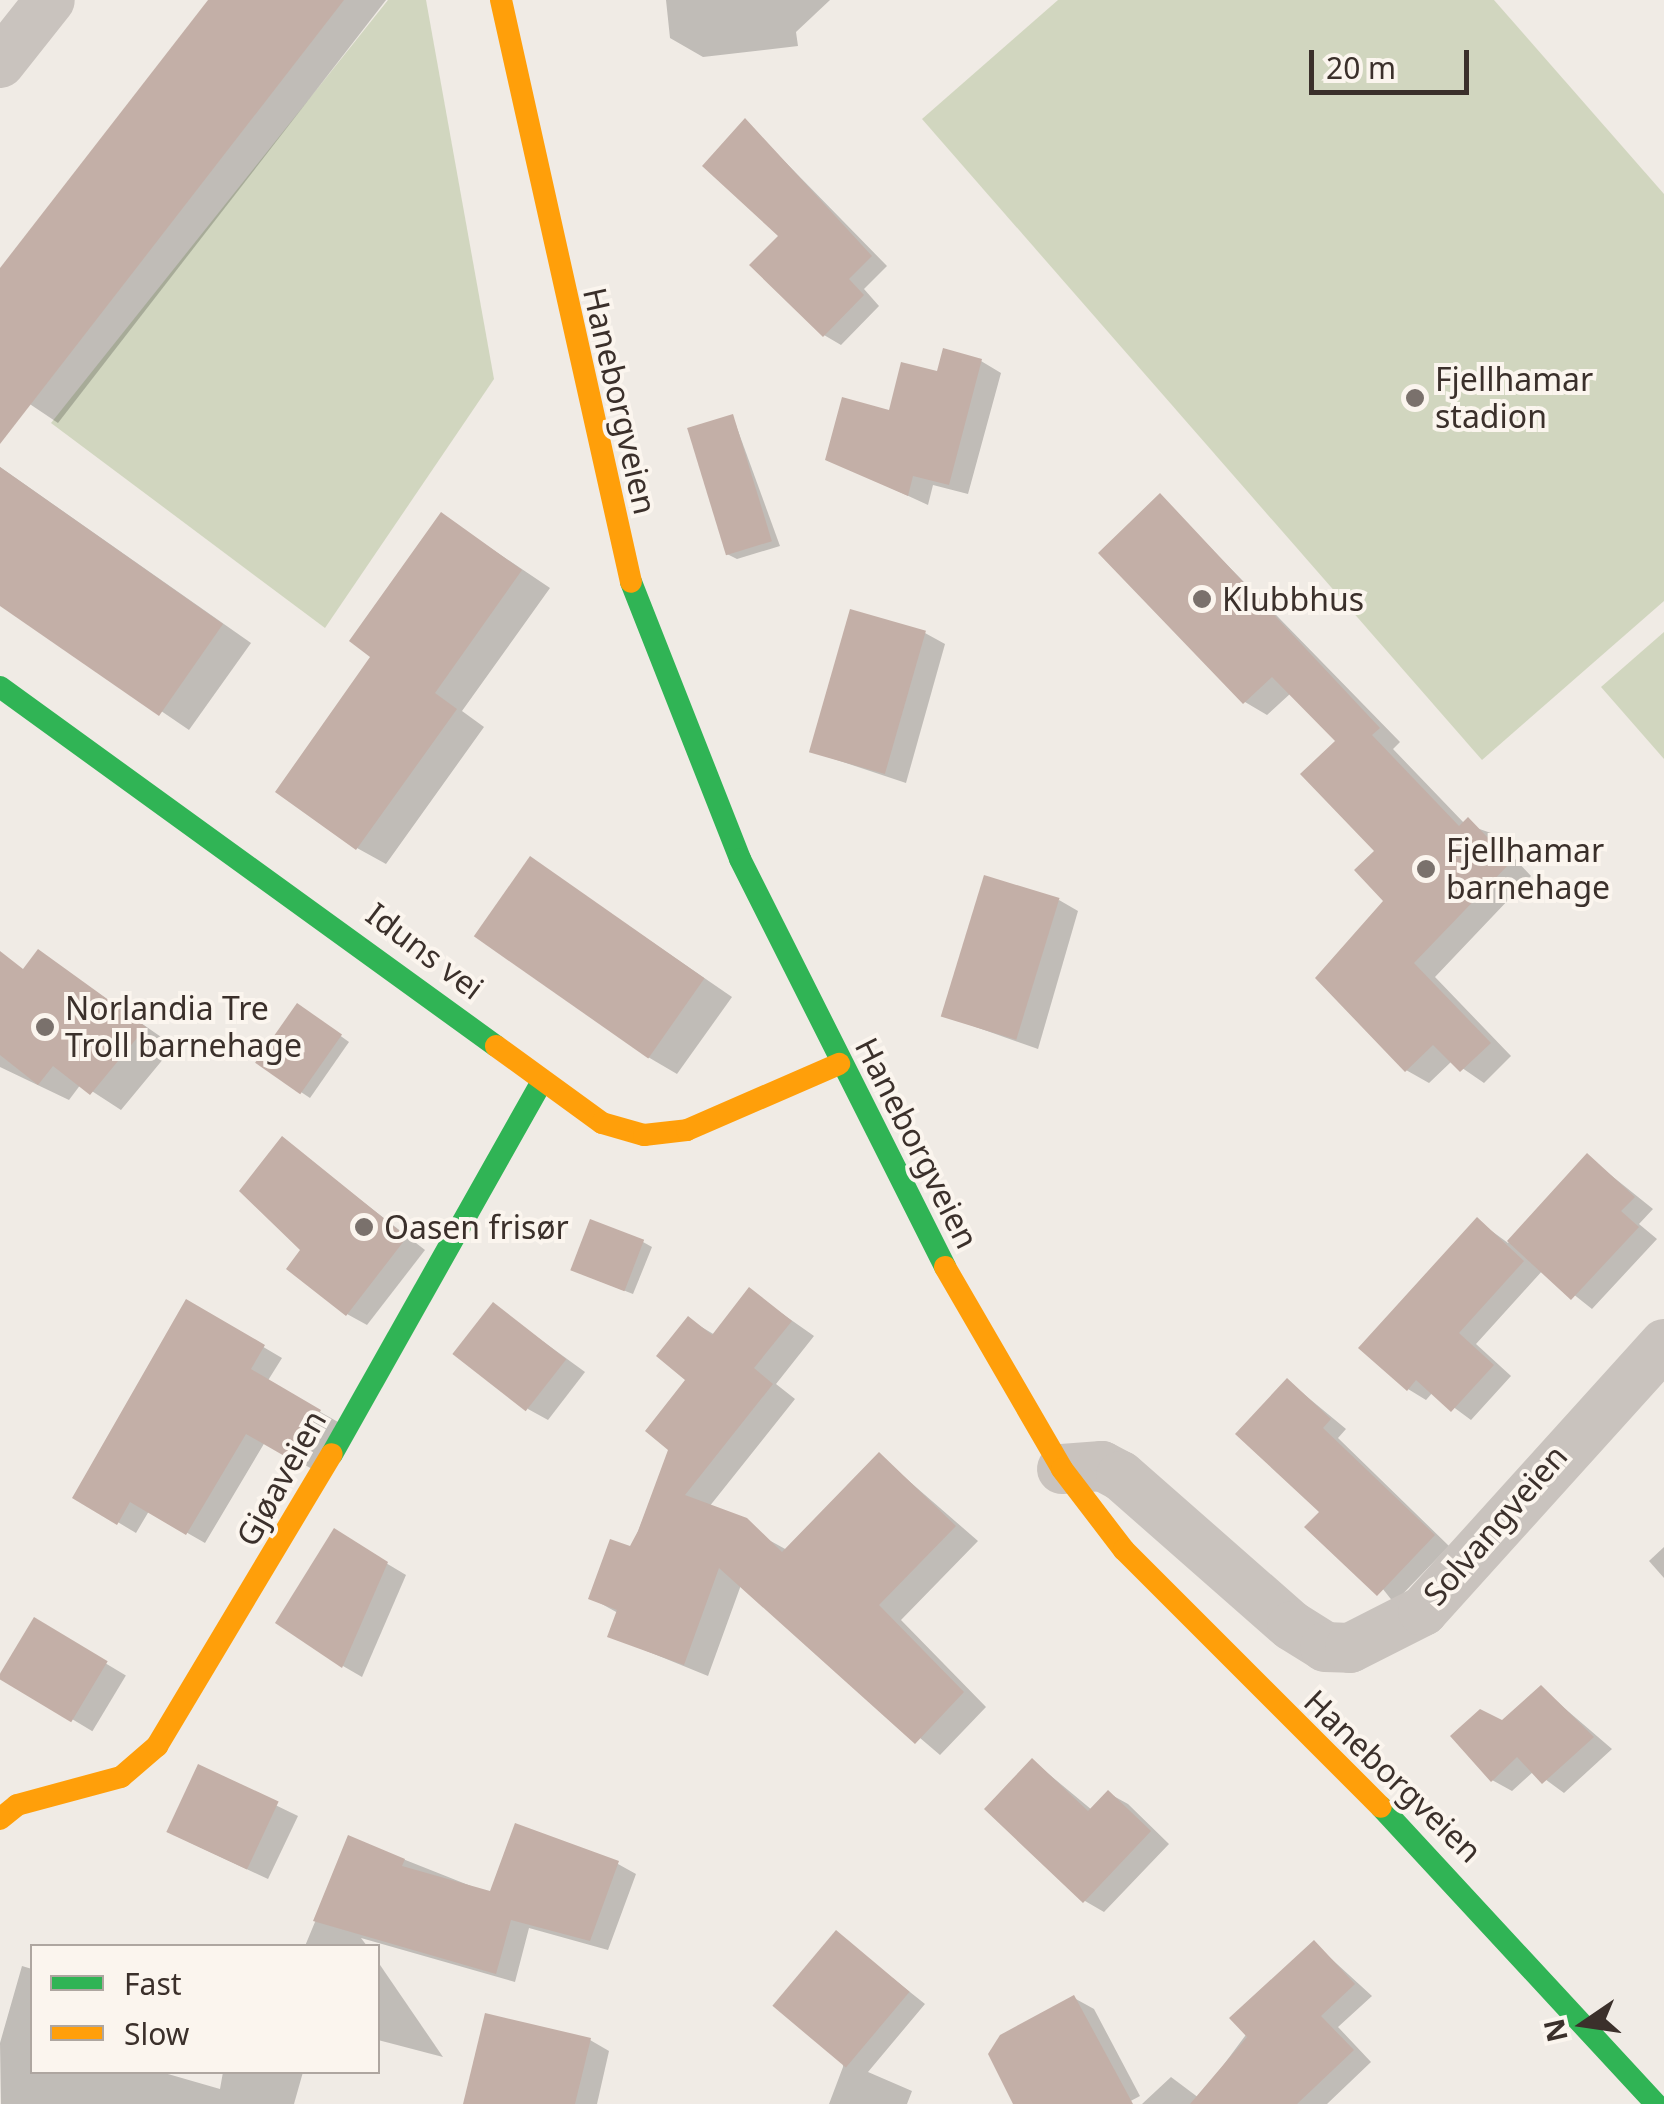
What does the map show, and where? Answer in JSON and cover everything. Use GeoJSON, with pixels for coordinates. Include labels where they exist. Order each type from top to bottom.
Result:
{"type":"FeatureCollection","features":[{"type":"Feature","properties":{"kind":"street"},"geometry":{"type":"LineString","coordinates":[[0,63],[50,0]]}},
{"type":"Feature","properties":{"kind":"street","name":"Haneborgveien"},"geometry":{"type":"LineString","coordinates":[[501,0],[631,582],[740,859],[839,1064],[1062,1469],[1154,1586],[1452,1878],[1656,2104]]}},
{"type":"Feature","properties":{"kind":"street","name":"Iduns vei"},"geometry":{"type":"LineString","coordinates":[[0,688],[395,966],[541,1083],[602,1123],[665,1134],[716,1122],[839,1064]]}},
{"type":"Feature","properties":{"kind":"street","name":"Gjøaveien"},"geometry":{"type":"LineString","coordinates":[[0,1819],[17,1805],[121,1777],[157,1746],[231,1634],[541,1083]]}},
{"type":"Feature","properties":{"kind":"street","name":"Solvangveien"},"geometry":{"type":"LineString","coordinates":[[1062,1469],[1102,1466],[1120,1476],[1292,1626],[1350,1648],[1422,1611],[1664,1344]]}},
{"type":"Feature","properties":{"kind":"green space"},"geometry":{"type":"Polygon","coordinates":[[[388,0],[426,0],[494,379],[325,628],[51,423],[388,0]]]}},
{"type":"Feature","properties":{"kind":"green space","name":"Fjellhamar stadion"},"geometry":{"type":"Polygon","coordinates":[[[1058,0],[1494,0],[1664,194],[1664,601],[1482,760],[922,119],[1058,0]]]}},
{"type":"Feature","properties":{"kind":"green space"},"geometry":{"type":"Polygon","coordinates":[[[1664,632],[1664,759],[1601,687],[1664,632]]]}},
{"type":"Feature","properties":{"kind":"building"},"geometry":{"type":"Polygon","coordinates":[[[208,0],[344,0],[0,444],[0,268],[208,0]]]}},
{"type":"Feature","properties":{"kind":"building"},"geometry":{"type":"Polygon","coordinates":[[[745,118],[872,256],[849,279],[864,295],[823,337],[749,265],[778,236],[702,166],[745,118]]]}},
{"type":"Feature","properties":{"kind":"building"},"geometry":{"type":"Polygon","coordinates":[[[943,348],[982,359],[949,485],[913,476],[908,496],[825,460],[842,397],[889,410],[901,362],[937,371],[943,348]]]}},
{"type":"Feature","properties":{"kind":"building"},"geometry":{"type":"Polygon","coordinates":[[[733,414],[772,541],[726,555],[687,428],[733,414]]]}},
{"type":"Feature","properties":{"kind":"building"},"geometry":{"type":"Polygon","coordinates":[[[0,467],[223,624],[159,716],[0,606],[0,467]]]}},
{"type":"Feature","properties":{"kind":"building"},"geometry":{"type":"Polygon","coordinates":[[[1160,493],[1380,728],[1372,735],[1459,826],[1468,817],[1511,862],[1414,963],[1491,1043],[1460,1072],[1433,1045],[1405,1072],[1315,978],[1383,901],[1354,870],[1374,851],[1300,774],[1335,741],[1272,677],[1243,704],[1098,553],[1160,493]]]}},
{"type":"Feature","properties":{"kind":"building"},"geometry":{"type":"Polygon","coordinates":[[[441,512],[522,570],[435,693],[457,709],[356,850],[275,792],[370,657],[349,641],[441,512]]]}},
{"type":"Feature","properties":{"kind":"building"},"geometry":{"type":"Polygon","coordinates":[[[850,609],[926,631],[885,774],[809,752],[850,609]]]}},
{"type":"Feature","properties":{"kind":"building"},"geometry":{"type":"Polygon","coordinates":[[[530,856],[704,978],[648,1058],[474,936],[530,856]]]}},
{"type":"Feature","properties":{"kind":"building"},"geometry":{"type":"Polygon","coordinates":[[[984,875],[1060,898],[1016,1040],[941,1017],[984,875]]]}},
{"type":"Feature","properties":{"kind":"building"},"geometry":{"type":"Polygon","coordinates":[[[38,949],[146,1027],[90,1095],[53,1066],[38,1085],[0,1055],[0,951],[23,969],[38,949]]]}},
{"type":"Feature","properties":{"kind":"building"},"geometry":{"type":"Polygon","coordinates":[[[297,1003],[342,1035],[300,1094],[255,1063],[297,1003]]]}},
{"type":"Feature","properties":{"kind":"building"},"geometry":{"type":"Polygon","coordinates":[[[282,1136],[407,1237],[346,1316],[286,1269],[300,1250],[239,1191],[282,1136]]]}},
{"type":"Feature","properties":{"kind":"building"},"geometry":{"type":"Polygon","coordinates":[[[1587,1153],[1635,1197],[1621,1211],[1639,1227],[1571,1300],[1507,1241],[1587,1153]]]}},
{"type":"Feature","properties":{"kind":"building"},"geometry":{"type":"Polygon","coordinates":[[[1477,1217],[1524,1261],[1459,1333],[1494,1365],[1451,1412],[1416,1380],[1407,1391],[1358,1348],[1477,1217]]]}},
{"type":"Feature","properties":{"kind":"building"},"geometry":{"type":"Polygon","coordinates":[[[590,1219],[644,1240],[624,1291],[570,1270],[590,1219]]]}},
{"type":"Feature","properties":{"kind":"building"},"geometry":{"type":"Polygon","coordinates":[[[749,1287],[792,1321],[754,1368],[773,1384],[685,1495],[747,1518],[782,1552],[879,1452],[956,1526],[879,1605],[964,1692],[915,1744],[719,1568],[684,1665],[607,1637],[617,1610],[588,1599],[610,1539],[630,1546],[668,1450],[645,1431],[685,1380],[656,1356],[688,1316],[712,1335],[749,1287]]]}},
{"type":"Feature","properties":{"kind":"building"},"geometry":{"type":"Polygon","coordinates":[[[186,1299],[265,1345],[251,1369],[321,1410],[293,1461],[246,1434],[186,1535],[130,1502],[117,1525],[72,1498],[186,1299]]]}},
{"type":"Feature","properties":{"kind":"building"},"geometry":{"type":"Polygon","coordinates":[[[493,1302],[566,1359],[526,1411],[452,1354],[493,1302]]]}},
{"type":"Feature","properties":{"kind":"building"},"geometry":{"type":"Polygon","coordinates":[[[1287,1378],[1331,1419],[1323,1428],[1435,1535],[1377,1596],[1304,1527],[1319,1512],[1235,1434],[1287,1378]]]}},
{"type":"Feature","properties":{"kind":"building"},"geometry":{"type":"Polygon","coordinates":[[[334,1528],[388,1562],[342,1668],[275,1623],[334,1528]]]}},
{"type":"Feature","properties":{"kind":"building"},"geometry":{"type":"Polygon","coordinates":[[[34,1617],[108,1661],[71,1722],[0,1679],[34,1617]]]}},
{"type":"Feature","properties":{"kind":"building"},"geometry":{"type":"Polygon","coordinates":[[[1541,1685],[1594,1737],[1542,1784],[1517,1757],[1491,1782],[1450,1736],[1480,1709],[1502,1720],[1541,1685]]]}},
{"type":"Feature","properties":{"kind":"building"},"geometry":{"type":"Polygon","coordinates":[[[1032,1758],[1088,1811],[1108,1790],[1151,1831],[1083,1903],[984,1809],[1032,1758]]]}},
{"type":"Feature","properties":{"kind":"building"},"geometry":{"type":"Polygon","coordinates":[[[198,1764],[279,1802],[247,1870],[166,1832],[198,1764]]]}},
{"type":"Feature","properties":{"kind":"building"},"geometry":{"type":"Polygon","coordinates":[[[515,1823],[619,1861],[590,1941],[511,1920],[496,1974],[313,1921],[348,1835],[405,1859],[402,1866],[490,1891],[515,1823]]]}},
{"type":"Feature","properties":{"kind":"building"},"geometry":{"type":"Polygon","coordinates":[[[836,1930],[910,1992],[846,2068],[772,2006],[836,1930]]]}},
{"type":"Feature","properties":{"kind":"building"},"geometry":{"type":"Polygon","coordinates":[[[1314,1940],[1355,1984],[1321,2016],[1354,2050],[1297,2104],[1190,2104],[1247,2037],[1229,2018],[1314,1940]]]}},
{"type":"Feature","properties":{"kind":"building"},"geometry":{"type":"Polygon","coordinates":[[[1074,1995],[1133,2104],[1013,2104],[988,2054],[1000,2035],[1074,1995]]]}},
{"type":"Feature","properties":{"kind":"building"},"geometry":{"type":"Polygon","coordinates":[[[485,2013],[591,2038],[575,2104],[463,2104],[485,2013]]]}},
{"type":"Feature","properties":{"kind":"traffic: fast"},"geometry":{"type":"LineString","coordinates":[[631,582],[740,859],[945,1267]]}},
{"type":"Feature","properties":{"kind":"traffic: fast"},"geometry":{"type":"LineString","coordinates":[[0,687],[496,1046]]}},
{"type":"Feature","properties":{"kind":"traffic: fast"},"geometry":{"type":"LineString","coordinates":[[332,1454],[541,1083]]}},
{"type":"Feature","properties":{"kind":"traffic: fast"},"geometry":{"type":"LineString","coordinates":[[1381,1807],[1656,2104]]}},
{"type":"Feature","properties":{"kind":"traffic: slow"},"geometry":{"type":"LineString","coordinates":[[501,0],[631,582]]}},
{"type":"Feature","properties":{"kind":"traffic: slow"},"geometry":{"type":"LineString","coordinates":[[496,1046],[602,1123],[644,1135],[687,1130],[839,1064]]}},
{"type":"Feature","properties":{"kind":"traffic: slow"},"geometry":{"type":"LineString","coordinates":[[945,1267],[1062,1469],[1124,1550],[1381,1807]]}},
{"type":"Feature","properties":{"kind":"traffic: slow"},"geometry":{"type":"LineString","coordinates":[[0,1819],[17,1805],[121,1777],[157,1746],[332,1454]]}},
{"type":"Feature","properties":{"kind":"place","name":"Fjellhamar stadion"},"geometry":{"type":"Point","coordinates":[1415,398]}},
{"type":"Feature","properties":{"kind":"place","name":"Klubbhus"},"geometry":{"type":"Point","coordinates":[1202,599]}},
{"type":"Feature","properties":{"kind":"place","name":"Fjellhamar barnehage"},"geometry":{"type":"Point","coordinates":[1426,869]}},
{"type":"Feature","properties":{"kind":"place","name":"Norlandia Tre Troll barnehage"},"geometry":{"type":"Point","coordinates":[45,1027]}},
{"type":"Feature","properties":{"kind":"place","name":"Oasen frisør"},"geometry":{"type":"Point","coordinates":[364,1227]}}]}
